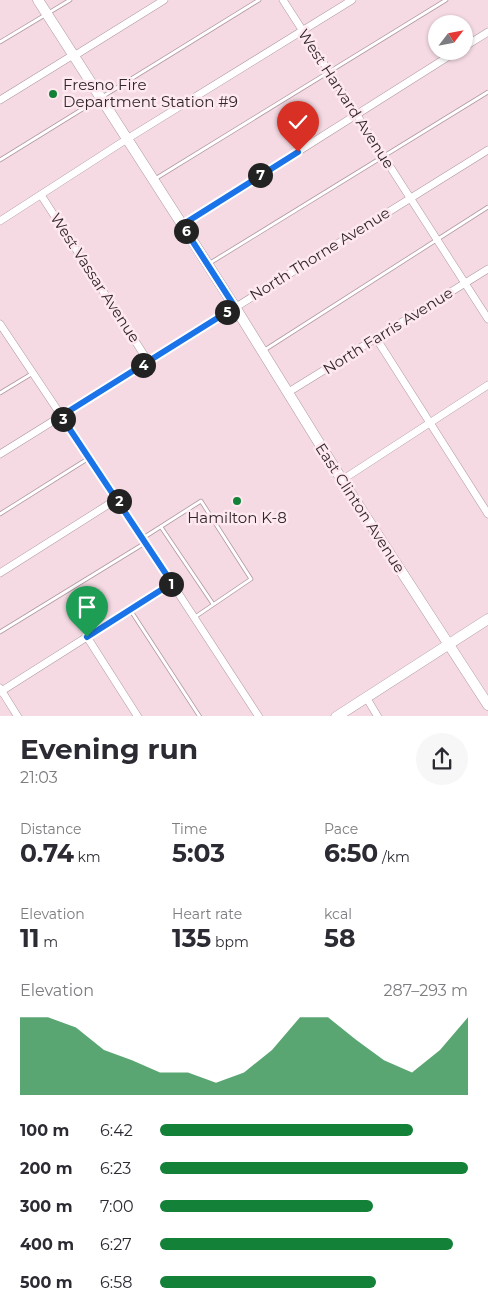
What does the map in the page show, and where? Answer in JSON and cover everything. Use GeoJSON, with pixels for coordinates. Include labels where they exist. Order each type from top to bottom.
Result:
{"type":"FeatureCollection","features":[{"type":"Feature","properties":{"kind":"main road","name":"East Clinton Avenue"},"geometry":{"type":"LineString","coordinates":[[38,0],[208,264],[287,394],[488,706]]}},
{"type":"Feature","properties":{"kind":"main road"},"geometry":{"type":"LineString","coordinates":[[336,716],[488,619]]}},
{"type":"Feature","properties":{"kind":"street"},"geometry":{"type":"LineString","coordinates":[[0,100],[164,0]]}},
{"type":"Feature","properties":{"kind":"street","name":"West Harvard Avenue"},"geometry":{"type":"LineString","coordinates":[[283,0],[355,115],[488,319]]}},
{"type":"Feature","properties":{"kind":"street"},"geometry":{"type":"LineString","coordinates":[[0,221],[127,139],[352,0]]}},
{"type":"Feature","properties":{"kind":"street"},"geometry":{"type":"LineString","coordinates":[[473,41],[488,32]]}},
{"type":"Feature","properties":{"kind":"street"},"geometry":{"type":"LineString","coordinates":[[182,225],[443,60]]}},
{"type":"Feature","properties":{"kind":"street","name":"North Thorne Avenue"},"geometry":{"type":"LineString","coordinates":[[0,454],[488,150]]}},
{"type":"Feature","properties":{"kind":"street","name":"West Vassar Avenue"},"geometry":{"type":"LineString","coordinates":[[41,195],[148,361]]}},
{"type":"Feature","properties":{"kind":"street","name":"North Farris Avenue"},"geometry":{"type":"LineString","coordinates":[[287,394],[488,269]]}},
{"type":"Feature","properties":{"kind":"street"},"geometry":{"type":"LineString","coordinates":[[0,324],[3,335],[32,373],[118,499],[259,716]]}},
{"type":"Feature","properties":{"kind":"street"},"geometry":{"type":"LineString","coordinates":[[376,338],[488,514]]}},
{"type":"Feature","properties":{"kind":"street"},"geometry":{"type":"LineString","coordinates":[[342,480],[488,386]]}},
{"type":"Feature","properties":{"kind":"street"},"geometry":{"type":"LineString","coordinates":[[0,573],[118,499]]}},
{"type":"Feature","properties":{"kind":"street"},"geometry":{"type":"LineString","coordinates":[[18,716],[1,691],[172,583]]}},
{"type":"Feature","properties":{"kind":"street"},"geometry":{"type":"LineString","coordinates":[[87,637],[138,716]]}},
{"type":"Feature","properties":{"kind":"street"},"geometry":{"type":"LineString","coordinates":[[366,697],[378,716]]}},
{"type":"Feature","properties":{"kind":"lane"},"geometry":{"type":"LineString","coordinates":[[0,42],[70,0]]}},
{"type":"Feature","properties":{"kind":"lane"},"geometry":{"type":"LineString","coordinates":[[0,160],[259,0]]}},
{"type":"Feature","properties":{"kind":"lane"},"geometry":{"type":"LineString","coordinates":[[154,180],[446,0]]}},
{"type":"Feature","properties":{"kind":"lane"},"geometry":{"type":"LineString","coordinates":[[208,264],[488,92]]}},
{"type":"Feature","properties":{"kind":"lane"},"geometry":{"type":"LineString","coordinates":[[262,352],[488,207]]}},
{"type":"Feature","properties":{"kind":"lane"},"geometry":{"type":"LineString","coordinates":[[0,393],[32,373]]}},
{"type":"Feature","properties":{"kind":"lane"},"geometry":{"type":"LineString","coordinates":[[0,514],[90,458]]}},
{"type":"Feature","properties":{"kind":"lane"},"geometry":{"type":"LineString","coordinates":[[0,632],[145,540],[161,527],[201,501],[251,579],[195,616]]}},
{"type":"Feature","properties":{"kind":"lane"},"geometry":{"type":"LineString","coordinates":[[161,527],[213,604]]}},
{"type":"Feature","properties":{"kind":"lane"},"geometry":{"type":"LineString","coordinates":[[130,610],[200,716]]}},
{"type":"Feature","properties":{"kind":"place","name":"Fresno Fire Department Station #9"},"geometry":{"type":"Point","coordinates":[53,94]}},
{"type":"Feature","properties":{"kind":"place","name":"Hamilton K-8"},"geometry":{"type":"Point","coordinates":[237,501]}},
{"type":"Feature","properties":{"kind":"route"},"geometry":{"type":"LineString","coordinates":[[87,637],[172,583],[118,499],[61,416],[235,307],[182,225],[298,152]]}}]}
